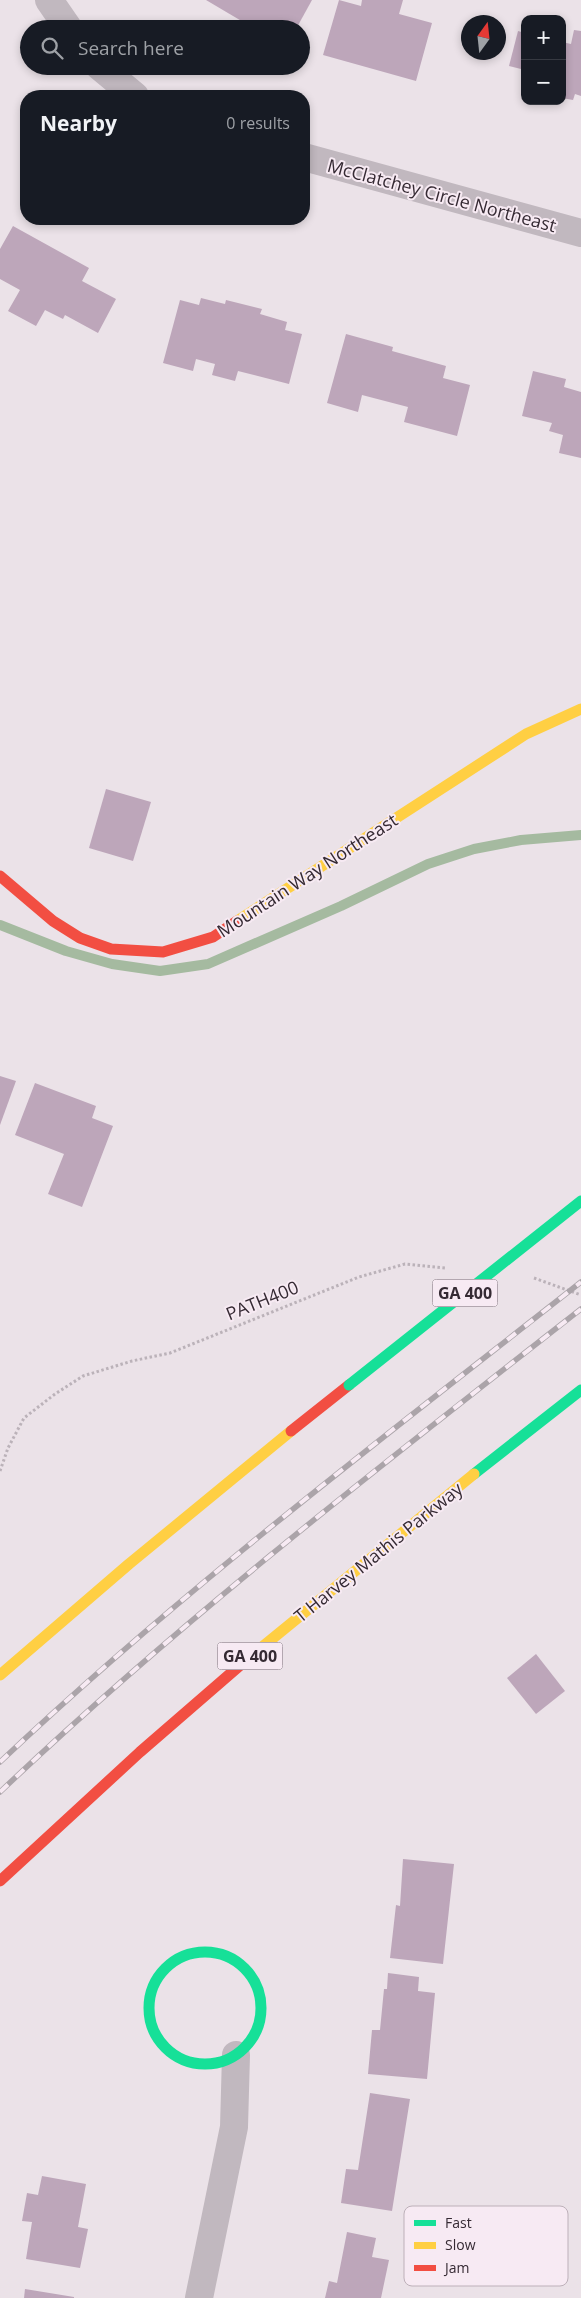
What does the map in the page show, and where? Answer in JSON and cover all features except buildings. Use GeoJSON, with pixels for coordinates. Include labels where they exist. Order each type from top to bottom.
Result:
{"type":"FeatureCollection","features":[{"type":"Feature","properties":{"kind":"main road","name":"Mountain Way Northeast"},"geometry":{"type":"LineString","coordinates":[[0,876],[53,921],[88,940],[111,949],[163,952],[213,937],[526,734],[581,709]]}},
{"type":"Feature","properties":{"kind":"main road","name":"GA 400"},"geometry":{"type":"LineString","coordinates":[[0,1675],[206,1498],[581,1201]]}},
{"type":"Feature","properties":{"kind":"main road","name":"T Harvey Mathis Parkway"},"geometry":{"type":"LineString","coordinates":[[0,1880],[80,1804],[190,1706],[310,1606],[581,1390]]}},
{"type":"Feature","properties":{"kind":"main road"},"geometry":{"type":"LineString","coordinates":[[198,1952],[217,1953],[234,1960],[248,1972],[258,1988],[261,2007],[258,2026],[249,2042],[236,2055],[219,2062],[200,2064],[183,2060],[167,2050],[156,2036],[150,2018],[149,2000],[154,1982],[166,1968],[180,1957],[198,1952]]}},
{"type":"Feature","properties":{"kind":"street"},"geometry":{"type":"LineString","coordinates":[[49,0],[63,20]]}},
{"type":"Feature","properties":{"kind":"street"},"geometry":{"type":"LineString","coordinates":[[110,75],[128,90]]}},
{"type":"Feature","properties":{"kind":"street","name":"McClatchey Circle Northeast"},"geometry":{"type":"LineString","coordinates":[[310,159],[581,233]]}},
{"type":"Feature","properties":{"kind":"street"},"geometry":{"type":"LineString","coordinates":[[199,2298],[234,2127],[236,2055]]}},
{"type":"Feature","properties":{"kind":"path","name":"PATH400"},"geometry":{"type":"LineString","coordinates":[[0,1471],[8,1448],[24,1418],[55,1394],[83,1376],[132,1361],[170,1354],[359,1277],[405,1264],[449,1268]]}},
{"type":"Feature","properties":{"kind":"path"},"geometry":{"type":"LineString","coordinates":[[529,1276],[581,1295]]}},
{"type":"Feature","properties":{"kind":"waterway"},"geometry":{"type":"LineString","coordinates":[[0,925],[66,951],[112,964],[160,971],[208,964],[341,906],[428,864],[474,849],[521,840],[581,835]]}},
{"type":"Feature","properties":{"kind":"railway"},"geometry":{"type":"LineString","coordinates":[[0,1762],[69,1698],[212,1575],[581,1282]]}},
{"type":"Feature","properties":{"kind":"railway"},"geometry":{"type":"LineString","coordinates":[[0,1792],[69,1728],[211,1604],[358,1484],[581,1309]]}},
{"type":"Feature","properties":{"kind":"traffic: fast"},"geometry":{"type":"LineString","coordinates":[[349,1385],[581,1201]]}},
{"type":"Feature","properties":{"kind":"traffic: fast"},"geometry":{"type":"LineString","coordinates":[[474,1474],[581,1390]]}},
{"type":"Feature","properties":{"kind":"traffic: fast"},"geometry":{"type":"LineString","coordinates":[[205,1952],[216,1953],[226,1957],[244,1969],[256,1987],[260,1997],[261,2008],[260,2019],[256,2029],[244,2047],[226,2059],[216,2063],[205,2064],[194,2063],[184,2059],[166,2047],[154,2029],[150,2019],[149,2008],[150,1997],[154,1987],[166,1969],[184,1957],[194,1953],[205,1952]]}},
{"type":"Feature","properties":{"kind":"traffic: slow"},"geometry":{"type":"LineString","coordinates":[[237,921],[526,734],[581,709]]}},
{"type":"Feature","properties":{"kind":"traffic: slow"},"geometry":{"type":"LineString","coordinates":[[0,1675],[129,1564],[291,1431]]}},
{"type":"Feature","properties":{"kind":"traffic: slow"},"geometry":{"type":"LineString","coordinates":[[245,1661],[474,1474]]}},
{"type":"Feature","properties":{"kind":"traffic: jam"},"geometry":{"type":"LineString","coordinates":[[0,876],[53,921],[80,938],[111,949],[163,952],[213,937],[237,921]]}},
{"type":"Feature","properties":{"kind":"traffic: jam"},"geometry":{"type":"LineString","coordinates":[[291,1431],[349,1385]]}},
{"type":"Feature","properties":{"kind":"traffic: jam"},"geometry":{"type":"LineString","coordinates":[[0,1881],[140,1752],[245,1661]]}}]}
